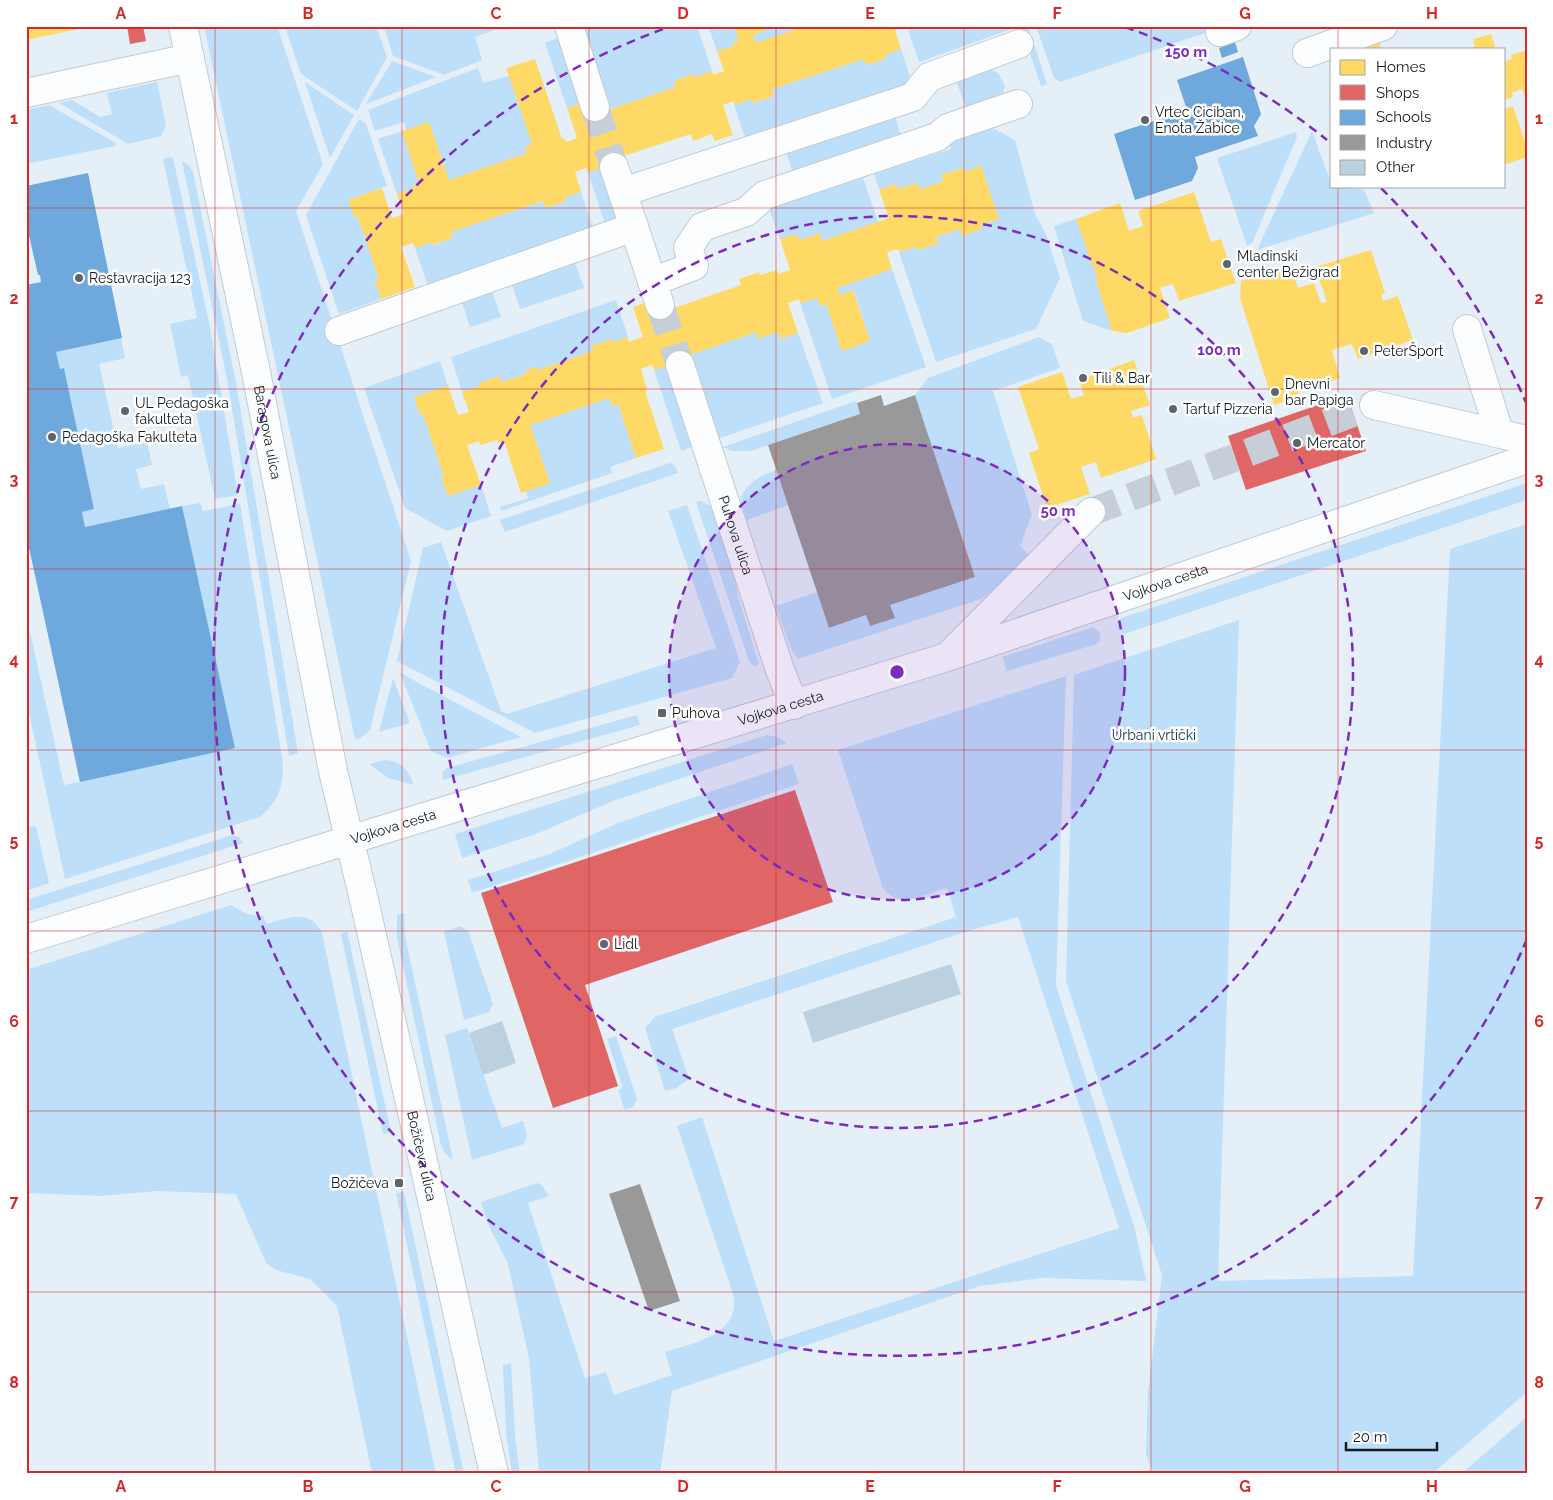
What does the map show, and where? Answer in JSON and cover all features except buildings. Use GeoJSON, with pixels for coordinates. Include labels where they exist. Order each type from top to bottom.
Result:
{"type":"FeatureCollection","features":[{"type":"Feature","properties":{"kind":"street","name":"Baragova ulica"},"geometry":{"type":"LineString","coordinates":[[183,26],[255,366],[328,746],[350,838]]}},
{"type":"Feature","properties":{"kind":"street"},"geometry":{"type":"LineString","coordinates":[[569,26],[595,107]]}},
{"type":"Feature","properties":{"kind":"street"},"geometry":{"type":"LineString","coordinates":[[1307,53],[1384,26]]}},
{"type":"Feature","properties":{"kind":"street"},"geometry":{"type":"LineString","coordinates":[[623,192],[913,97],[929,77],[1019,44]]}},
{"type":"Feature","properties":{"kind":"street"},"geometry":{"type":"LineString","coordinates":[[26,93],[190,58]]}},
{"type":"Feature","properties":{"kind":"street"},"geometry":{"type":"LineString","coordinates":[[614,167],[656,293],[694,266],[688,248],[702,226],[746,212],[765,195],[937,137],[948,128],[1018,104]]}},
{"type":"Feature","properties":{"kind":"street"},"geometry":{"type":"LineString","coordinates":[[339,331],[634,227]]}},
{"type":"Feature","properties":{"kind":"street"},"geometry":{"type":"LineString","coordinates":[[1467,329],[1499,432]]}},
{"type":"Feature","properties":{"kind":"street","name":"Puhova ulica"},"geometry":{"type":"LineString","coordinates":[[680,365],[780,670],[794,705]]}},
{"type":"Feature","properties":{"kind":"street"},"geometry":{"type":"LineString","coordinates":[[1374,405],[1499,432],[1527,440]]}},
{"type":"Feature","properties":{"kind":"street","name":"Vojkova cesta"},"geometry":{"type":"LineString","coordinates":[[26,939],[350,838],[794,705],[947,657],[1527,458]]}},
{"type":"Feature","properties":{"kind":"street"},"geometry":{"type":"LineString","coordinates":[[947,657],[1091,512]]}},
{"type":"Feature","properties":{"kind":"street","name":"Božičeva ulica"},"geometry":{"type":"LineString","coordinates":[[350,838],[494,1474]]}},
{"type":"Feature","properties":{"kind":"green space"},"geometry":{"type":"Polygon","coordinates":[[[204,26],[277,26],[323,164],[296,211],[411,561],[370,730],[361,738],[355,739],[204,26]]]}},
{"type":"Feature","properties":{"kind":"green space"},"geometry":{"type":"Polygon","coordinates":[[[285,26],[376,26],[387,57],[357,111],[301,74],[285,26]]]}},
{"type":"Feature","properties":{"kind":"green space"},"geometry":{"type":"Polygon","coordinates":[[[384,26],[492,26],[494,30],[475,37],[482,60],[444,75],[393,56],[384,26]]]}},
{"type":"Feature","properties":{"kind":"green space"},"geometry":{"type":"Polygon","coordinates":[[[590,26],[697,26],[712,71],[695,77],[693,74],[674,81],[676,87],[608,110],[581,30],[590,26]]]}},
{"type":"Feature","properties":{"kind":"green space"},"geometry":{"type":"Polygon","coordinates":[[[708,26],[734,26],[739,40],[733,42],[734,46],[717,51],[708,26]]]}},
{"type":"Feature","properties":{"kind":"green space"},"geometry":{"type":"Polygon","coordinates":[[[765,26],[806,26],[756,43],[753,35],[766,30],[765,26]]]}},
{"type":"Feature","properties":{"kind":"green space"},"geometry":{"type":"Polygon","coordinates":[[[919,26],[1020,26],[919,62],[908,30],[919,26]]]}},
{"type":"Feature","properties":{"kind":"green space"},"geometry":{"type":"Polygon","coordinates":[[[1021,26],[1028,26],[1047,84],[1041,86],[1021,26]]]}},
{"type":"Feature","properties":{"kind":"green space"},"geometry":{"type":"Polygon","coordinates":[[[1036,26],[1211,26],[1208,32],[1060,82],[1054,78],[1036,26]]]}},
{"type":"Feature","properties":{"kind":"green space"},"geometry":{"type":"Polygon","coordinates":[[[562,36],[585,102],[567,108],[545,43],[562,36]]]}},
{"type":"Feature","properties":{"kind":"green space"},"geometry":{"type":"Polygon","coordinates":[[[901,49],[913,86],[746,141],[734,105],[752,99],[754,103],[774,96],[772,89],[864,59],[866,65],[886,59],[885,55],[901,49]]]}},
{"type":"Feature","properties":{"kind":"green space"},"geometry":{"type":"Polygon","coordinates":[[[392,61],[436,77],[366,104],[392,61]]]}},
{"type":"Feature","properties":{"kind":"green space"},"geometry":{"type":"Polygon","coordinates":[[[478,68],[483,83],[509,76],[532,144],[525,147],[527,153],[449,180],[429,122],[406,130],[404,122],[375,131],[368,110],[478,68]]]}},
{"type":"Feature","properties":{"kind":"green space"},"geometry":{"type":"Polygon","coordinates":[[[989,69],[998,73],[1005,86],[1002,97],[967,111],[956,80],[989,69]]]}},
{"type":"Feature","properties":{"kind":"green space"},"geometry":{"type":"Polygon","coordinates":[[[157,82],[166,125],[161,136],[128,144],[59,103],[72,100],[100,117],[112,114],[107,93],[157,82]]]}},
{"type":"Feature","properties":{"kind":"green space"},"geometry":{"type":"Polygon","coordinates":[[[305,82],[354,115],[330,158],[305,82]]]}},
{"type":"Feature","properties":{"kind":"green space"},"geometry":{"type":"Polygon","coordinates":[[[49,105],[116,143],[115,146],[26,164],[26,110],[49,105]]]}},
{"type":"Feature","properties":{"kind":"green space"},"geometry":{"type":"Polygon","coordinates":[[[894,113],[903,142],[795,178],[785,149],[894,113]]]}},
{"type":"Feature","properties":{"kind":"green space"},"geometry":{"type":"Polygon","coordinates":[[[359,119],[366,124],[387,186],[348,200],[354,216],[357,215],[379,279],[375,281],[381,299],[339,314],[306,215],[359,119]]]}},
{"type":"Feature","properties":{"kind":"green space"},"geometry":{"type":"Polygon","coordinates":[[[987,125],[1015,140],[1035,214],[1046,234],[1060,278],[1036,329],[936,362],[899,252],[916,247],[918,250],[938,244],[936,237],[960,229],[962,236],[982,228],[981,225],[999,219],[981,166],[964,172],[962,168],[942,175],[944,181],[920,189],[917,183],[898,189],[896,184],[879,189],[874,174],[951,149],[948,137],[987,125]]]}},
{"type":"Feature","properties":{"kind":"green space"},"geometry":{"type":"Polygon","coordinates":[[[402,131],[419,183],[414,188],[397,194],[378,139],[402,131]]]}},
{"type":"Feature","properties":{"kind":"green space"},"geometry":{"type":"Polygon","coordinates":[[[1312,131],[1330,180],[1330,188],[1364,190],[1374,213],[1257,250],[1312,131]]]}},
{"type":"Feature","properties":{"kind":"green space"},"geometry":{"type":"Polygon","coordinates":[[[1296,132],[1297,137],[1252,243],[1247,246],[1217,158],[1296,132]]]}},
{"type":"Feature","properties":{"kind":"green space"},"geometry":{"type":"Polygon","coordinates":[[[173,158],[210,327],[238,495],[215,499],[188,375],[181,377],[170,324],[197,318],[163,159],[173,158]]]}},
{"type":"Feature","properties":{"kind":"green space"},"geometry":{"type":"Polygon","coordinates":[[[182,161],[193,172],[236,383],[298,753],[289,756],[228,384],[182,161]]]}},
{"type":"Feature","properties":{"kind":"green space"},"geometry":{"type":"Polygon","coordinates":[[[605,166],[623,221],[606,227],[588,172],[605,166]]]}},
{"type":"Feature","properties":{"kind":"green space"},"geometry":{"type":"Polygon","coordinates":[[[863,178],[878,222],[822,241],[819,234],[800,240],[797,234],[780,239],[769,209],[863,178]]]}},
{"type":"Feature","properties":{"kind":"green space"},"geometry":{"type":"Polygon","coordinates":[[[581,192],[594,231],[428,286],[415,248],[431,242],[433,245],[453,238],[451,232],[543,201],[546,208],[566,201],[565,197],[581,192]]]}},
{"type":"Feature","properties":{"kind":"green space"},"geometry":{"type":"Polygon","coordinates":[[[1076,219],[1098,280],[1096,281],[1112,331],[1083,321],[1054,226],[1076,219]]]}},
{"type":"Feature","properties":{"kind":"green space"},"geometry":{"type":"Polygon","coordinates":[[[574,260],[584,288],[520,309],[511,282],[574,260]]]}},
{"type":"Feature","properties":{"kind":"green space"},"geometry":{"type":"Polygon","coordinates":[[[892,269],[926,367],[832,399],[800,303],[817,298],[820,306],[826,304],[842,351],[870,341],[854,291],[840,295],[837,288],[892,269]]]}},
{"type":"Feature","properties":{"kind":"green space"},"geometry":{"type":"Polygon","coordinates":[[[491,289],[501,317],[470,327],[461,299],[491,289]]]}},
{"type":"Feature","properties":{"kind":"green space"},"geometry":{"type":"Polygon","coordinates":[[[616,300],[628,337],[613,342],[612,339],[592,346],[593,351],[538,370],[536,367],[525,371],[526,374],[501,382],[499,376],[479,383],[480,386],[462,392],[451,357],[616,300]]]}},
{"type":"Feature","properties":{"kind":"green space"},"geometry":{"type":"Polygon","coordinates":[[[757,332],[758,338],[778,332],[781,339],[798,333],[823,403],[717,439],[690,355],[757,332]]]}},
{"type":"Feature","properties":{"kind":"green space"},"geometry":{"type":"Polygon","coordinates":[[[1039,337],[1052,344],[1060,368],[993,391],[1032,515],[1020,546],[1032,559],[981,599],[798,659],[791,649],[776,606],[817,592],[829,628],[866,615],[870,626],[894,618],[890,605],[975,577],[915,395],[928,378],[1039,337]]]}},
{"type":"Feature","properties":{"kind":"green space"},"geometry":{"type":"Polygon","coordinates":[[[121,338],[125,358],[99,364],[118,448],[147,442],[152,465],[136,469],[141,489],[164,484],[170,509],[85,527],[82,512],[94,509],[64,368],[60,369],[56,352],[121,338]]]}},
{"type":"Feature","properties":{"kind":"green space"},"geometry":{"type":"Polygon","coordinates":[[[440,361],[448,386],[414,398],[420,415],[423,414],[444,477],[441,478],[448,496],[481,485],[491,516],[447,531],[405,508],[364,388],[440,361]]]}},
{"type":"Feature","properties":{"kind":"green space"},"geometry":{"type":"Polygon","coordinates":[[[671,364],[697,445],[681,451],[654,370],[671,364]]]}},
{"type":"Feature","properties":{"kind":"green space"},"geometry":{"type":"Polygon","coordinates":[[[609,398],[612,405],[618,404],[636,458],[610,467],[612,473],[501,511],[500,507],[528,498],[526,491],[550,483],[530,425],[609,398]]]}},
{"type":"Feature","properties":{"kind":"green space"},"geometry":{"type":"Polygon","coordinates":[[[856,401],[860,414],[751,451],[732,451],[723,447],[856,401]]]}},
{"type":"Feature","properties":{"kind":"green space"},"geometry":{"type":"Polygon","coordinates":[[[670,463],[675,466],[678,473],[505,532],[500,520],[670,463]]]}},
{"type":"Feature","properties":{"kind":"green space"},"geometry":{"type":"Polygon","coordinates":[[[776,470],[788,505],[747,520],[740,498],[755,480],[776,470]]]}},
{"type":"Feature","properties":{"kind":"green space"},"geometry":{"type":"Polygon","coordinates":[[[1527,483],[1527,500],[1124,634],[1118,628],[1121,618],[1527,483]]]}},
{"type":"Feature","properties":{"kind":"green space"},"geometry":{"type":"Polygon","coordinates":[[[701,501],[715,510],[734,569],[738,597],[759,664],[754,666],[749,661],[696,502],[701,501]]]}},
{"type":"Feature","properties":{"kind":"green space"},"geometry":{"type":"Polygon","coordinates":[[[200,503],[203,511],[240,504],[282,757],[283,775],[280,790],[267,811],[260,817],[65,879],[26,699],[26,614],[64,785],[235,748],[182,506],[200,503]]]}},
{"type":"Feature","properties":{"kind":"green space"},"geometry":{"type":"Polygon","coordinates":[[[687,505],[740,662],[732,678],[535,733],[397,661],[423,548],[441,542],[501,711],[507,714],[716,648],[668,511],[687,505]]]}},
{"type":"Feature","properties":{"kind":"green space","name":"Urbani vrtički"},"geometry":{"type":"Polygon","coordinates":[[[1527,524],[1527,1392],[1432,1474],[1154,1474],[1146,1454],[1148,1393],[1162,1275],[1066,981],[1074,675],[1239,620],[1218,1281],[1413,1276],[1450,549],[1527,524]]]}},
{"type":"Feature","properties":{"kind":"green space"},"geometry":{"type":"Polygon","coordinates":[[[1093,627],[1100,633],[1100,641],[1097,644],[1007,671],[1002,657],[1093,627]]]}},
{"type":"Feature","properties":{"kind":"green space"},"geometry":{"type":"Polygon","coordinates":[[[400,673],[521,737],[447,758],[431,751],[400,673]]]}},
{"type":"Feature","properties":{"kind":"green space"},"geometry":{"type":"Polygon","coordinates":[[[1066,676],[1056,986],[1135,1229],[1146,1281],[1042,1278],[980,1286],[672,1391],[660,1474],[539,1474],[529,1358],[508,1264],[488,1224],[481,1202],[537,1183],[542,1185],[549,1196],[528,1203],[585,1378],[606,1372],[614,1395],[672,1375],[665,1352],[701,1341],[713,1335],[723,1328],[730,1319],[734,1308],[733,1294],[677,1126],[702,1117],[774,1341],[1119,1228],[1018,917],[965,932],[672,1029],[689,1079],[676,1088],[665,1091],[645,1028],[655,1017],[956,917],[947,888],[905,899],[889,895],[883,888],[838,750],[1066,676]]]}},
{"type":"Feature","properties":{"kind":"green space"},"geometry":{"type":"Polygon","coordinates":[[[393,678],[410,723],[379,732],[393,678]]]}},
{"type":"Feature","properties":{"kind":"green space"},"geometry":{"type":"Polygon","coordinates":[[[637,715],[640,725],[443,780],[442,773],[447,768],[637,715]]]}},
{"type":"Feature","properties":{"kind":"green space"},"geometry":{"type":"Polygon","coordinates":[[[767,735],[778,737],[787,743],[613,801],[536,834],[462,858],[455,834],[767,735]]]}},
{"type":"Feature","properties":{"kind":"green space"},"geometry":{"type":"Polygon","coordinates":[[[385,760],[396,762],[404,767],[414,785],[388,778],[369,764],[385,760]]]}},
{"type":"Feature","properties":{"kind":"green space"},"geometry":{"type":"Polygon","coordinates":[[[792,764],[799,784],[472,893],[468,880],[550,854],[618,823],[792,764]]]}},
{"type":"Feature","properties":{"kind":"green space"},"geometry":{"type":"Polygon","coordinates":[[[36,826],[49,883],[26,891],[26,828],[36,826]]]}},
{"type":"Feature","properties":{"kind":"green space"},"geometry":{"type":"Polygon","coordinates":[[[233,835],[239,837],[243,843],[26,912],[26,900],[233,835]]]}},
{"type":"Feature","properties":{"kind":"green space"},"geometry":{"type":"Polygon","coordinates":[[[231,905],[247,914],[263,916],[267,924],[290,918],[305,918],[317,925],[322,933],[436,1474],[372,1474],[337,1306],[310,1279],[276,1270],[266,1263],[236,1194],[157,1191],[100,1196],[26,1193],[26,970],[231,905]]]}},
{"type":"Feature","properties":{"kind":"green space"},"geometry":{"type":"Polygon","coordinates":[[[404,913],[405,936],[453,1160],[444,1152],[441,1145],[397,938],[397,915],[404,913]]]}},
{"type":"Feature","properties":{"kind":"green space"},"geometry":{"type":"Polygon","coordinates":[[[460,926],[468,931],[493,1004],[489,1012],[464,1020],[444,932],[460,926]]]}},
{"type":"Feature","properties":{"kind":"green space"},"geometry":{"type":"Polygon","coordinates":[[[347,931],[391,1132],[383,1134],[341,934],[347,931]]]}},
{"type":"Feature","properties":{"kind":"green space"},"geometry":{"type":"Polygon","coordinates":[[[467,1028],[502,1128],[523,1121],[527,1135],[524,1144],[472,1160],[445,1035],[467,1028]]]}},
{"type":"Feature","properties":{"kind":"green space"},"geometry":{"type":"Polygon","coordinates":[[[616,1036],[637,1099],[633,1107],[625,1110],[618,1090],[623,1088],[607,1039],[616,1036]]]}},
{"type":"Feature","properties":{"kind":"green space"},"geometry":{"type":"Polygon","coordinates":[[[404,1192],[464,1474],[456,1474],[396,1193],[404,1192]]]}},
{"type":"Feature","properties":{"kind":"green space"},"geometry":{"type":"Polygon","coordinates":[[[511,1363],[515,1437],[520,1474],[512,1474],[506,1433],[503,1365],[511,1363]]]}},
{"type":"Feature","properties":{"kind":"green space"},"geometry":{"type":"Polygon","coordinates":[[[1527,1417],[1527,1474],[1461,1474],[1527,1417]]]}},
{"type":"Feature","properties":{"kind":"tunnel"},"geometry":{"type":"LineString","coordinates":[[595,107],[614,167]]}},
{"type":"Feature","properties":{"kind":"tunnel"},"geometry":{"type":"LineString","coordinates":[[660,305],[680,365]]}},
{"type":"Feature","properties":{"kind":"tunnel"},"geometry":{"type":"LineString","coordinates":[[1091,512],[1374,405]]}},
{"type":"Feature","properties":{"kind":"place","name":"Vrtec Ciciban, Enota Žabice"},"geometry":{"type":"Point","coordinates":[1145,120]}},
{"type":"Feature","properties":{"kind":"place","name":"Mladinski center Bežigrad"},"geometry":{"type":"Point","coordinates":[1227,264]}},
{"type":"Feature","properties":{"kind":"place","name":"Restavracija 123"},"geometry":{"type":"Point","coordinates":[79,278]}},
{"type":"Feature","properties":{"kind":"place","name":"PeterŠport"},"geometry":{"type":"Point","coordinates":[1364,351]}},
{"type":"Feature","properties":{"kind":"place","name":"Tili & Bar"},"geometry":{"type":"Point","coordinates":[1083,378]}},
{"type":"Feature","properties":{"kind":"place","name":"Dnevni bar Papiga"},"geometry":{"type":"Point","coordinates":[1275,392]}},
{"type":"Feature","properties":{"kind":"place","name":"Tartuf Pizzeria"},"geometry":{"type":"Point","coordinates":[1173,409]}},
{"type":"Feature","properties":{"kind":"place","name":"UL Pedagoška fakulteta"},"geometry":{"type":"Point","coordinates":[125,411]}},
{"type":"Feature","properties":{"kind":"place","name":"Pedagoška Fakulteta"},"geometry":{"type":"Point","coordinates":[52,437]}},
{"type":"Feature","properties":{"kind":"place","name":"Mercator"},"geometry":{"type":"Point","coordinates":[1297,443]}},
{"type":"Feature","properties":{"kind":"place","name":"Puhova"},"geometry":{"type":"Point","coordinates":[662,713]}},
{"type":"Feature","properties":{"kind":"place","name":"Lidl"},"geometry":{"type":"Point","coordinates":[604,944]}},
{"type":"Feature","properties":{"kind":"place","name":"Božičeva"},"geometry":{"type":"Point","coordinates":[399,1183]}}]}
